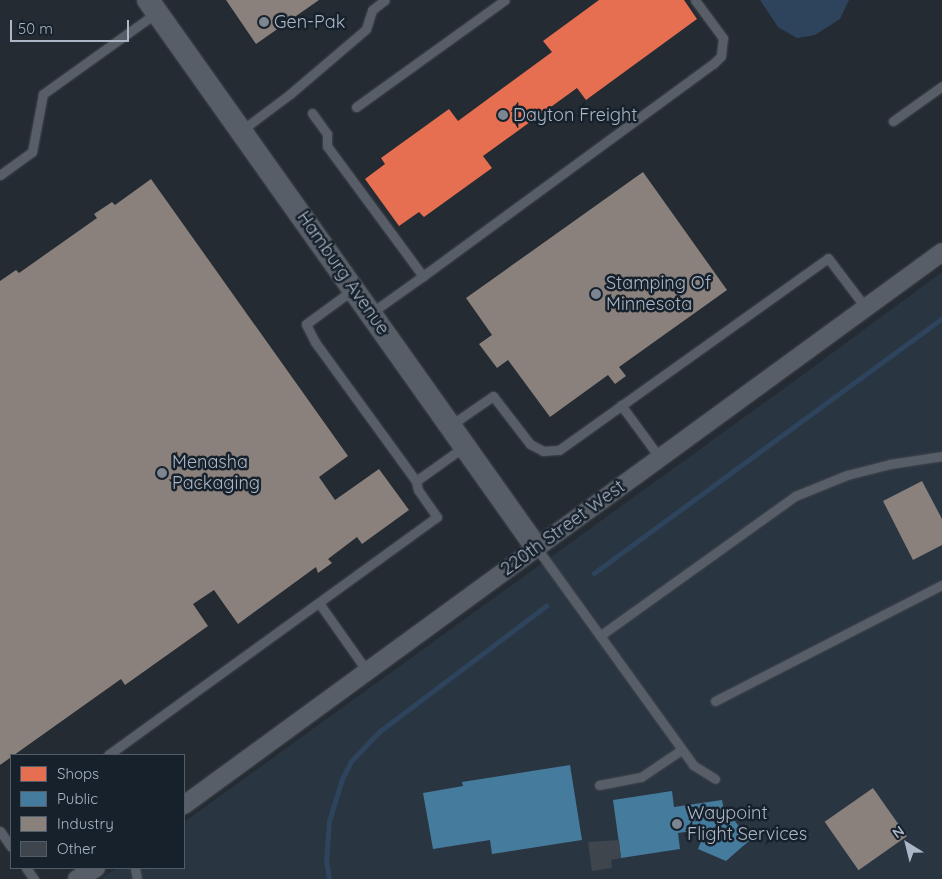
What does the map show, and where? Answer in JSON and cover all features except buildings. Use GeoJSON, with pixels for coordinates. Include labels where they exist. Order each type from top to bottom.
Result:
{"type":"FeatureCollection","features":[{"type":"Feature","properties":{"kind":"street","name":"Hamburg Avenue"},"geometry":{"type":"LineString","coordinates":[[152,6],[536,547]]}},
{"type":"Feature","properties":{"kind":"street","name":"220th Street West"},"geometry":{"type":"LineString","coordinates":[[185,804],[942,252]]}},
{"type":"Feature","properties":{"kind":"street"},"geometry":{"type":"LineString","coordinates":[[77,879],[94,869]]}},
{"type":"Feature","properties":{"kind":"lane"},"geometry":{"type":"LineString","coordinates":[[241,130],[290,94],[366,29],[372,10],[385,0]]}},
{"type":"Feature","properties":{"kind":"lane"},"geometry":{"type":"LineString","coordinates":[[356,107],[505,0]]}},
{"type":"Feature","properties":{"kind":"lane"},"geometry":{"type":"LineString","coordinates":[[371,313],[713,64],[721,56],[723,38],[696,0]]}},
{"type":"Feature","properties":{"kind":"lane"},"geometry":{"type":"LineString","coordinates":[[0,175],[32,152],[43,94],[152,6]]}},
{"type":"Feature","properties":{"kind":"lane"},"geometry":{"type":"LineString","coordinates":[[893,121],[942,86]]}},
{"type":"Feature","properties":{"kind":"lane"},"geometry":{"type":"LineString","coordinates":[[312,113],[327,134],[327,146],[423,276]]}},
{"type":"Feature","properties":{"kind":"lane"},"geometry":{"type":"LineString","coordinates":[[450,426],[494,396],[525,440],[538,449],[549,452],[559,450],[828,258],[866,308]]}},
{"type":"Feature","properties":{"kind":"lane"},"geometry":{"type":"LineString","coordinates":[[109,754],[437,517],[418,490],[416,481],[315,342],[306,324],[354,289]]}},
{"type":"Feature","properties":{"kind":"lane"},"geometry":{"type":"LineString","coordinates":[[621,405],[660,458]]}},
{"type":"Feature","properties":{"kind":"lane"},"geometry":{"type":"LineString","coordinates":[[416,481],[465,446]]}},
{"type":"Feature","properties":{"kind":"lane"},"geometry":{"type":"LineString","coordinates":[[600,635],[795,496],[847,475],[890,464],[942,456]]}},
{"type":"Feature","properties":{"kind":"lane"},"geometry":{"type":"LineString","coordinates":[[536,547],[693,765],[715,779]]}},
{"type":"Feature","properties":{"kind":"lane"},"geometry":{"type":"LineString","coordinates":[[715,701],[942,585]]}},
{"type":"Feature","properties":{"kind":"lane"},"geometry":{"type":"LineString","coordinates":[[319,603],[367,671]]}},
{"type":"Feature","properties":{"kind":"lane"},"geometry":{"type":"LineString","coordinates":[[599,785],[641,777],[682,750]]}},
{"type":"Feature","properties":{"kind":"lane"},"geometry":{"type":"LineString","coordinates":[[0,831],[10,845]]}},
{"type":"Feature","properties":{"kind":"shaded area"},"geometry":{"type":"Polygon","coordinates":[[[942,272],[942,879],[100,879],[115,869],[185,869],[185,821],[796,380],[942,272]]]}},
{"type":"Feature","properties":{"kind":"water"},"geometry":{"type":"Polygon","coordinates":[[[760,0],[849,0],[840,19],[815,35],[797,38],[778,27],[760,0]]]}},
{"type":"Feature","properties":{"kind":"waterway"},"geometry":{"type":"LineString","coordinates":[[594,573],[942,318]]}},
{"type":"Feature","properties":{"kind":"waterway"},"geometry":{"type":"LineString","coordinates":[[329,879],[326,861],[329,821],[342,779],[351,761],[380,731],[546,606]]}},
{"type":"Feature","properties":{"kind":"place","name":"Gen-Pak"},"geometry":{"type":"Point","coordinates":[264,22]}},
{"type":"Feature","properties":{"kind":"place","name":"Dayton Freight"},"geometry":{"type":"Point","coordinates":[503,115]}},
{"type":"Feature","properties":{"kind":"place","name":"Stamping Of Minnesota"},"geometry":{"type":"Point","coordinates":[596,294]}},
{"type":"Feature","properties":{"kind":"place","name":"Menasha Packaging"},"geometry":{"type":"Point","coordinates":[162,473]}},
{"type":"Feature","properties":{"kind":"place","name":"Waypoint Flight Services"},"geometry":{"type":"Point","coordinates":[677,824]}}]}
